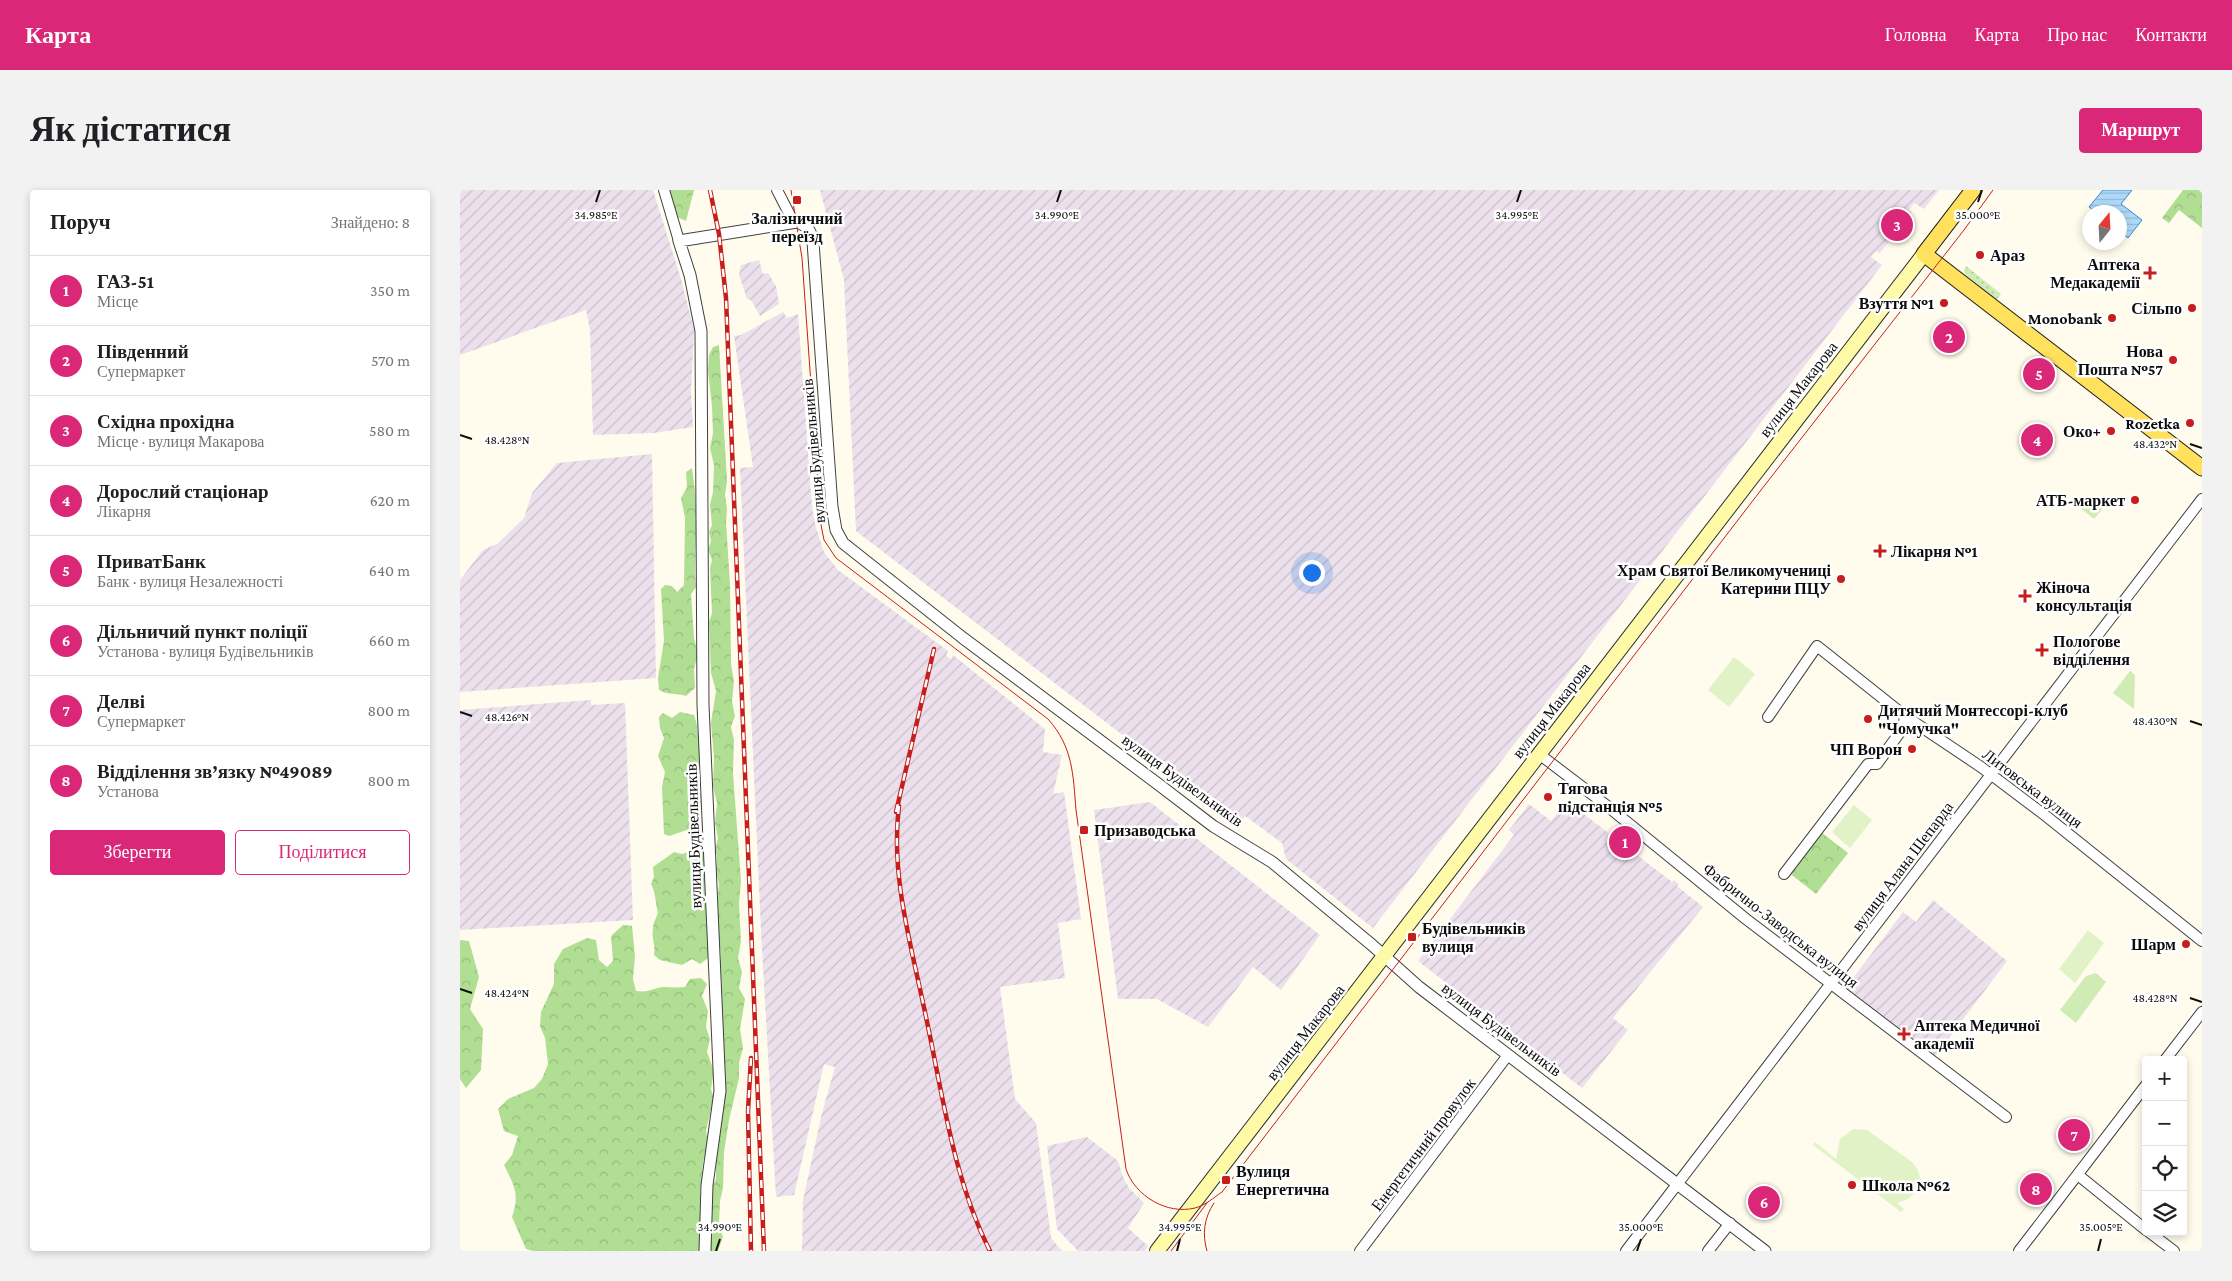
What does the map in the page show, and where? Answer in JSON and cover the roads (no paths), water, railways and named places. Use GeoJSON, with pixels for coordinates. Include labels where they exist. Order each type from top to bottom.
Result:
{"type":"FeatureCollection","features":[{"type":"Feature","properties":{"kind":"main road","name":"вулиця Макарова"},"geometry":{"type":"LineString","coordinates":[[1157,1251],[1973,190]]}},
{"type":"Feature","properties":{"kind":"main road"},"geometry":{"type":"LineString","coordinates":[[1924,254],[2202,468]]}},
{"type":"Feature","properties":{"kind":"street","name":"вулиця Будівельників"},"geometry":{"type":"LineString","coordinates":[[664,190],[690,276],[701,331],[703,705],[720,1091],[707,1185],[705,1251]]}},
{"type":"Feature","properties":{"kind":"street","name":"вулиця Будівельників"},"geometry":{"type":"LineString","coordinates":[[777,190],[794,223],[808,227],[812,232],[832,507],[839,537],[860,557],[963,638],[1213,826],[1272,862],[1418,987],[1765,1251]]}},
{"type":"Feature","properties":{"kind":"street"},"geometry":{"type":"LineString","coordinates":[[679,241],[794,223]]}},
{"type":"Feature","properties":{"kind":"street","name":"вулиця Алана Шепарда"},"geometry":{"type":"LineString","coordinates":[[1626,1251],[2202,499]]}},
{"type":"Feature","properties":{"kind":"street","name":"Литовська вулиця"},"geometry":{"type":"LineString","coordinates":[[1768,717],[1817,646],[1905,716],[1991,774],[2202,942]]}},
{"type":"Feature","properties":{"kind":"street"},"geometry":{"type":"LineString","coordinates":[[1784,874],[1868,764],[1877,764],[1903,728],[1905,716]]}},
{"type":"Feature","properties":{"kind":"street","name":"Фабрично-Заводська вулиця"},"geometry":{"type":"LineString","coordinates":[[1539,754],[1606,805],[1746,919],[2006,1117]]}},
{"type":"Feature","properties":{"kind":"street"},"geometry":{"type":"LineString","coordinates":[[2168,1056],[2202,1012]]}},
{"type":"Feature","properties":{"kind":"street","name":"Енергетичний провулок"},"geometry":{"type":"LineString","coordinates":[[1360,1251],[1508,1055]]}},
{"type":"Feature","properties":{"kind":"street"},"geometry":{"type":"LineString","coordinates":[[2019,1251],[2142,1090]]}},
{"type":"Feature","properties":{"kind":"street"},"geometry":{"type":"LineString","coordinates":[[2078,1176],[2142,1227]]}},
{"type":"Feature","properties":{"kind":"street"},"geometry":{"type":"LineString","coordinates":[[1708,1251],[1730,1224]]}},
{"type":"Feature","properties":{"kind":"street"},"geometry":{"type":"LineString","coordinates":[[2154,1236],[2174,1251]]}},
{"type":"Feature","properties":{"kind":"water"},"geometry":{"type":"Polygon","coordinates":[[[2103,190],[2132,190],[2121,204],[2122,205],[2091,205],[2103,190]]]}},
{"type":"Feature","properties":{"kind":"water"},"geometry":{"type":"Polygon","coordinates":[[[2127,209],[2142,220],[2127,237],[2127,209]]]}},
{"type":"Feature","properties":{"kind":"tram line"},"geometry":{"type":"LineString","coordinates":[[791,190],[802,258],[821,525],[824,540],[836,558],[1048,719],[1062,740],[1067,751],[1072,773],[1126,1169],[1130,1179],[1144,1195],[1163,1206],[1174,1209],[1195,1208],[1222,1192],[1993,190]]}},
{"type":"Feature","properties":{"kind":"tram line"},"geometry":{"type":"LineString","coordinates":[[1171,1251],[1207,1203]]}},
{"type":"Feature","properties":{"kind":"tram line"},"geometry":{"type":"LineString","coordinates":[[1207,1251],[1205,1226],[1208,1214],[1214,1203]]}},
{"type":"Feature","properties":{"kind":"railway"},"geometry":{"type":"LineString","coordinates":[[710,190],[719,234],[726,298],[764,1251]]}},
{"type":"Feature","properties":{"kind":"railway"},"geometry":{"type":"LineString","coordinates":[[896,812],[934,649]]}},
{"type":"Feature","properties":{"kind":"railway"},"geometry":{"type":"LineString","coordinates":[[899,806],[897,859],[909,938],[950,1136],[967,1195],[990,1251]]}},
{"type":"Feature","properties":{"kind":"railway"},"geometry":{"type":"LineString","coordinates":[[751,1058],[748,1111],[751,1251]]}},
{"type":"Feature","properties":{"kind":"place","name":"Залізничний переїзд"},"geometry":{"type":"Point","coordinates":[797,200]}},
{"type":"Feature","properties":{"kind":"place","name":"Східна прохідна"},"geometry":{"type":"Point","coordinates":[1897,225]}},
{"type":"Feature","properties":{"kind":"place","name":"Араз"},"geometry":{"type":"Point","coordinates":[1980,255]}},
{"type":"Feature","properties":{"kind":"place","name":"Аптека Медакадемії"},"geometry":{"type":"Point","coordinates":[2150,273]}},
{"type":"Feature","properties":{"kind":"place","name":"Взуття №1"},"geometry":{"type":"Point","coordinates":[1944,303]}},
{"type":"Feature","properties":{"kind":"place","name":"Сільпо"},"geometry":{"type":"Point","coordinates":[2192,308]}},
{"type":"Feature","properties":{"kind":"place","name":"Monobank"},"geometry":{"type":"Point","coordinates":[2112,318]}},
{"type":"Feature","properties":{"kind":"place","name":"Південний"},"geometry":{"type":"Point","coordinates":[1949,337]}},
{"type":"Feature","properties":{"kind":"place","name":"Нова Пошта №57"},"geometry":{"type":"Point","coordinates":[2173,360]}},
{"type":"Feature","properties":{"kind":"place","name":"ПриватБанк"},"geometry":{"type":"Point","coordinates":[2039,374]}},
{"type":"Feature","properties":{"kind":"place","name":"Rozetka"},"geometry":{"type":"Point","coordinates":[2190,423]}},
{"type":"Feature","properties":{"kind":"place","name":"Око+"},"geometry":{"type":"Point","coordinates":[2111,431]}},
{"type":"Feature","properties":{"kind":"place","name":"Дорослий стаціонар"},"geometry":{"type":"Point","coordinates":[2037,440]}},
{"type":"Feature","properties":{"kind":"place","name":"АТБ-маркет"},"geometry":{"type":"Point","coordinates":[2135,500]}},
{"type":"Feature","properties":{"kind":"place","name":"Лікарня №1"},"geometry":{"type":"Point","coordinates":[1880,551]}},
{"type":"Feature","properties":{"kind":"place","name":"Храм Святої Великомучениці Катерини ПЦУ"},"geometry":{"type":"Point","coordinates":[1841,579]}},
{"type":"Feature","properties":{"kind":"place","name":"Жіноча консультація"},"geometry":{"type":"Point","coordinates":[2025,596]}},
{"type":"Feature","properties":{"kind":"place","name":"Пологове відділення"},"geometry":{"type":"Point","coordinates":[2042,650]}},
{"type":"Feature","properties":{"kind":"place","name":"Дитячий Монтессорі-клуб \"Чомучка\""},"geometry":{"type":"Point","coordinates":[1868,719]}},
{"type":"Feature","properties":{"kind":"place","name":"ЧП Ворон"},"geometry":{"type":"Point","coordinates":[1912,749]}},
{"type":"Feature","properties":{"kind":"place","name":"Тягова пiдстанцiя №5"},"geometry":{"type":"Point","coordinates":[1548,797]}},
{"type":"Feature","properties":{"kind":"place","name":"Призаводська"},"geometry":{"type":"Point","coordinates":[1084,830]}},
{"type":"Feature","properties":{"kind":"place","name":"ГАЗ-51"},"geometry":{"type":"Point","coordinates":[1625,842]}},
{"type":"Feature","properties":{"kind":"place","name":"Будівельників вулиця"},"geometry":{"type":"Point","coordinates":[1412,937]}},
{"type":"Feature","properties":{"kind":"place","name":"Шарм"},"geometry":{"type":"Point","coordinates":[2186,944]}},
{"type":"Feature","properties":{"kind":"place","name":"Аптека Медичної академії"},"geometry":{"type":"Point","coordinates":[1904,1034]}},
{"type":"Feature","properties":{"kind":"place","name":"Делві"},"geometry":{"type":"Point","coordinates":[2074,1135]}},
{"type":"Feature","properties":{"kind":"place","name":"Вулиця Енергетична"},"geometry":{"type":"Point","coordinates":[1226,1180]}},
{"type":"Feature","properties":{"kind":"place","name":"Школа №62"},"geometry":{"type":"Point","coordinates":[1852,1185]}},
{"type":"Feature","properties":{"kind":"place","name":"Відділення зв’язку №49089"},"geometry":{"type":"Point","coordinates":[2036,1189]}},
{"type":"Feature","properties":{"kind":"place","name":"Дільничий пункт поліції"},"geometry":{"type":"Point","coordinates":[1764,1202]}}]}
